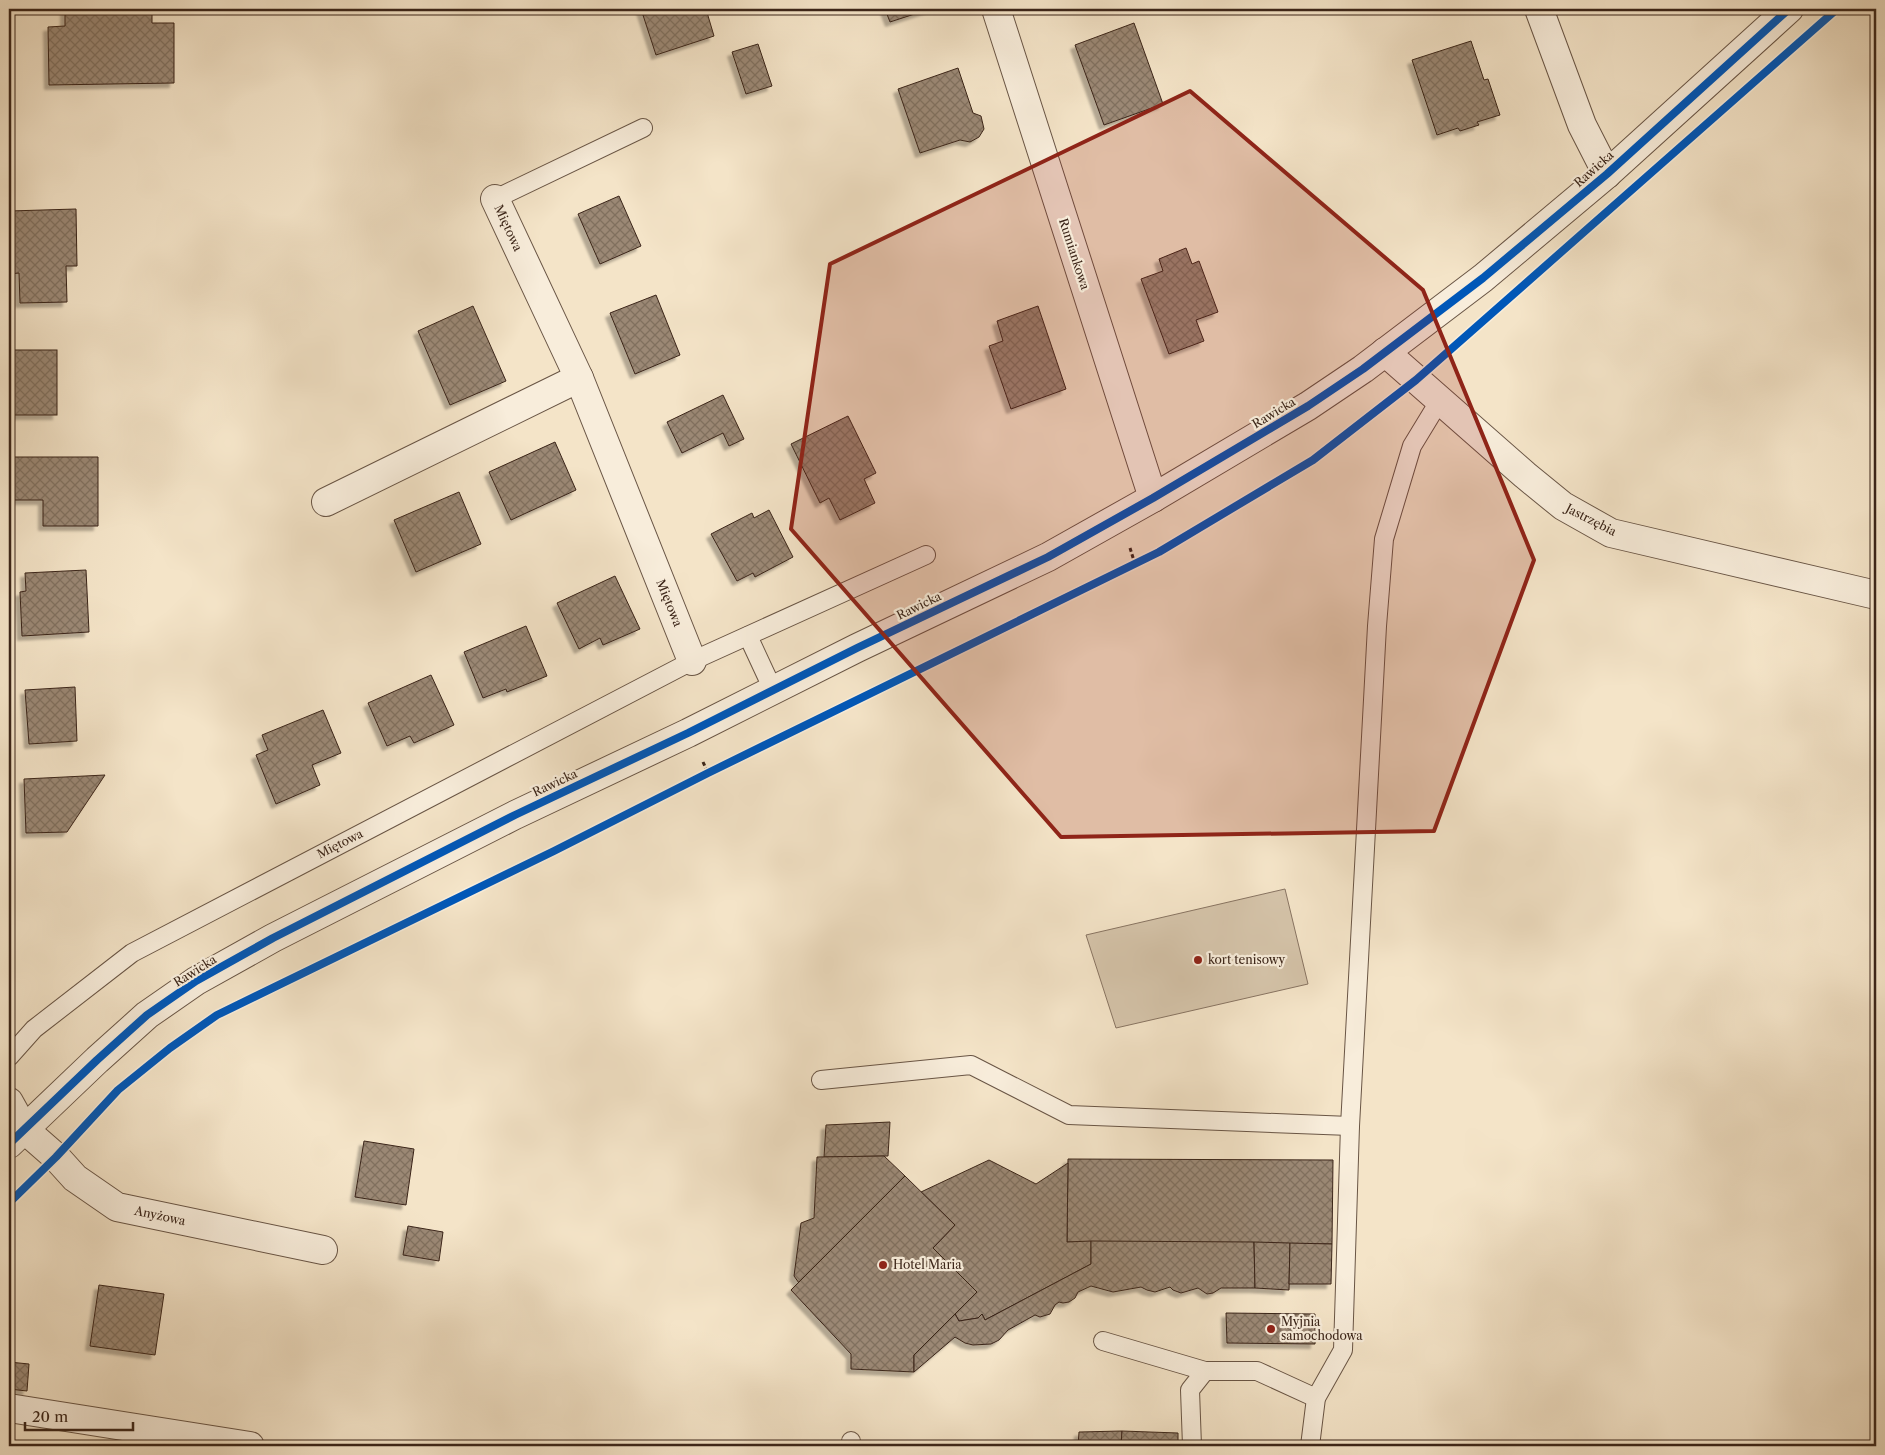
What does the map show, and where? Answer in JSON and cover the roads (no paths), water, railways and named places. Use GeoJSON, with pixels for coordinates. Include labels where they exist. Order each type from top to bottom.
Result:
{"type":"FeatureCollection","features":[{"type":"Feature","properties":{"kind":"street","name":"Rumiankowa"},"geometry":{"type":"LineString","coordinates":[[996,9],[1153,498]]}},
{"type":"Feature","properties":{"kind":"street"},"geometry":{"type":"LineString","coordinates":[[1539,9],[1582,125],[1607,174]]}},
{"type":"Feature","properties":{"kind":"street","name":"Rawicka"},"geometry":{"type":"LineString","coordinates":[[17,1136],[147,1015],[196,981],[273,938],[515,814],[774,692],[857,648],[1048,557],[1153,498],[1308,406],[1385,352],[1483,278],[1607,174],[1789,9]]}},
{"type":"Feature","properties":{"kind":"street","name":"Miętowa"},"geometry":{"type":"LineString","coordinates":[[495,199],[579,378],[692,661]]}},
{"type":"Feature","properties":{"kind":"street","name":"Jastrzębia"},"geometry":{"type":"LineString","coordinates":[[1385,352],[1563,506],[1611,533],[1876,595]]}},
{"type":"Feature","properties":{"kind":"street"},"geometry":{"type":"LineString","coordinates":[[326,502],[579,378]]}},
{"type":"Feature","properties":{"kind":"street","name":"Anyżowa"},"geometry":{"type":"LineString","coordinates":[[9,1102],[17,1136],[56,1157],[75,1178],[117,1207],[323,1250]]}},
{"type":"Feature","properties":{"kind":"street"},"geometry":{"type":"LineString","coordinates":[[9,1408],[250,1446]]}},
{"type":"Feature","properties":{"kind":"lane","name":"Miętowa"},"geometry":{"type":"LineString","coordinates":[[495,199],[643,128]]}},
{"type":"Feature","properties":{"kind":"lane"},"geometry":{"type":"LineString","coordinates":[[1310,1446],[1316,1398],[1343,1350],[1350,1126],[1376,635],[1384,539],[1412,446],[1440,400]]}},
{"type":"Feature","properties":{"kind":"lane","name":"Miętowa"},"geometry":{"type":"LineString","coordinates":[[9,1057],[34,1029],[132,953],[692,661],[926,555]]}},
{"type":"Feature","properties":{"kind":"lane"},"geometry":{"type":"LineString","coordinates":[[748,636],[774,692]]}},
{"type":"Feature","properties":{"kind":"lane"},"geometry":{"type":"LineString","coordinates":[[821,1080],[971,1065],[1069,1115],[1350,1126]]}},
{"type":"Feature","properties":{"kind":"lane"},"geometry":{"type":"LineString","coordinates":[[1103,1341],[1204,1370],[1257,1371],[1316,1398]]}},
{"type":"Feature","properties":{"kind":"lane"},"geometry":{"type":"LineString","coordinates":[[1192,1446],[1190,1390],[1204,1370]]}},
{"type":"Feature","properties":{"kind":"place","name":"kort tenisowy"},"geometry":{"type":"Point","coordinates":[1198,960]}},
{"type":"Feature","properties":{"kind":"place","name":"Hotel Maria"},"geometry":{"type":"Point","coordinates":[883,1265]}},
{"type":"Feature","properties":{"kind":"place","name":"Myjnia samochodowa"},"geometry":{"type":"Point","coordinates":[1271,1329]}}]}
